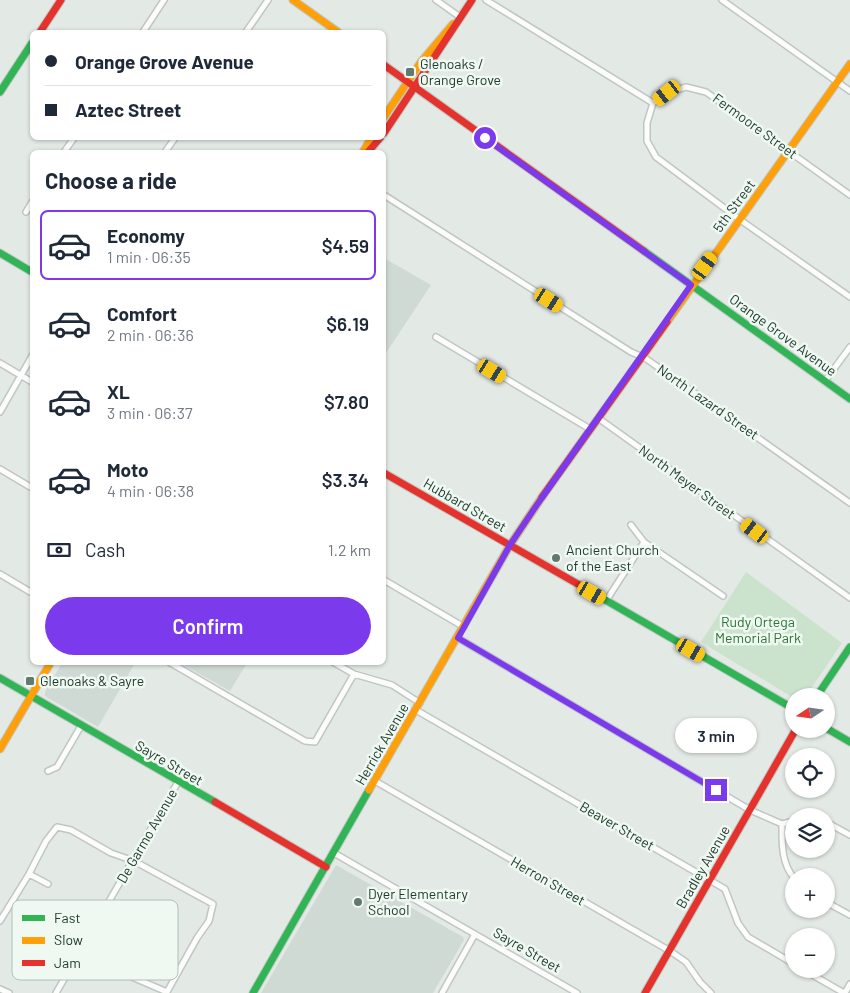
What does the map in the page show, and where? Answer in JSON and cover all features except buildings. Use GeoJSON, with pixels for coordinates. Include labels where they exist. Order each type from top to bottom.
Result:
{"type":"FeatureCollection","features":[{"type":"Feature","properties":{"kind":"street"},"geometry":{"type":"LineString","coordinates":[[41,30],[61,0]]}},
{"type":"Feature","properties":{"kind":"street"},"geometry":{"type":"LineString","coordinates":[[144,30],[164,0]]}},
{"type":"Feature","properties":{"kind":"street"},"geometry":{"type":"LineString","coordinates":[[247,30],[268,0]]}},
{"type":"Feature","properties":{"kind":"street"},"geometry":{"type":"LineString","coordinates":[[293,0],[335,30]]}},
{"type":"Feature","properties":{"kind":"street"},"geometry":{"type":"LineString","coordinates":[[436,0],[460,17]]}},
{"type":"Feature","properties":{"kind":"street"},"geometry":{"type":"LineString","coordinates":[[386,130],[472,0]]}},
{"type":"Feature","properties":{"kind":"street"},"geometry":{"type":"LineString","coordinates":[[486,0],[653,103],[647,123],[647,141],[656,157],[739,219],[850,297]]}},
{"type":"Feature","properties":{"kind":"street"},"geometry":{"type":"LineString","coordinates":[[722,0],[850,92]]}},
{"type":"Feature","properties":{"kind":"street"},"geometry":{"type":"LineString","coordinates":[[386,114],[407,82],[442,36],[460,17]]}},
{"type":"Feature","properties":{"kind":"street"},"geometry":{"type":"LineString","coordinates":[[0,92],[30,47]]}},
{"type":"Feature","properties":{"kind":"street","name":"5th Street"},"geometry":{"type":"LineString","coordinates":[[534,509],[691,285],[850,64]]}},
{"type":"Feature","properties":{"kind":"street","name":"Orange Grove Avenue"},"geometry":{"type":"LineString","coordinates":[[386,66],[850,399]]}},
{"type":"Feature","properties":{"kind":"street","name":"Fermoore Street"},"geometry":{"type":"LineString","coordinates":[[653,103],[667,93],[686,87],[706,92],[850,195]]}},
{"type":"Feature","properties":{"kind":"street"},"geometry":{"type":"LineString","coordinates":[[370,150],[378,140]]}},
{"type":"Feature","properties":{"kind":"street","name":"North Lazard Street"},"geometry":{"type":"LineString","coordinates":[[386,196],[615,341],[642,356],[850,503]]}},
{"type":"Feature","properties":{"kind":"street"},"geometry":{"type":"LineString","coordinates":[[26,212],[30,205]]}},
{"type":"Feature","properties":{"kind":"street"},"geometry":{"type":"LineString","coordinates":[[0,253],[30,271]]}},
{"type":"Feature","properties":{"kind":"street"},"geometry":{"type":"LineString","coordinates":[[436,337],[590,429]]}},
{"type":"Feature","properties":{"kind":"street"},"geometry":{"type":"LineString","coordinates":[[825,381],[850,347]]}},
{"type":"Feature","properties":{"kind":"street"},"geometry":{"type":"LineString","coordinates":[[0,412],[30,360]]}},
{"type":"Feature","properties":{"kind":"street"},"geometry":{"type":"LineString","coordinates":[[0,363],[30,381]]}},
{"type":"Feature","properties":{"kind":"street","name":"North Meyer Street"},"geometry":{"type":"LineString","coordinates":[[598,418],[850,598]]}},
{"type":"Feature","properties":{"kind":"street"},"geometry":{"type":"LineString","coordinates":[[0,469],[30,487]]}},
{"type":"Feature","properties":{"kind":"street","name":"Hubbard Street"},"geometry":{"type":"LineString","coordinates":[[386,474],[785,704]]}},
{"type":"Feature","properties":{"kind":"street","name":"Herrick Avenue"},"geometry":{"type":"LineString","coordinates":[[253,993],[510,545],[534,509]]}},
{"type":"Feature","properties":{"kind":"street"},"geometry":{"type":"LineString","coordinates":[[631,525],[644,542],[723,596]]}},
{"type":"Feature","properties":{"kind":"street"},"geometry":{"type":"LineString","coordinates":[[606,601],[644,542]]}},
{"type":"Feature","properties":{"kind":"street"},"geometry":{"type":"LineString","coordinates":[[0,574],[30,592]]}},
{"type":"Feature","properties":{"kind":"street"},"geometry":{"type":"LineString","coordinates":[[386,581],[464,627]]}},
{"type":"Feature","properties":{"kind":"street"},"geometry":{"type":"LineString","coordinates":[[458,638],[750,810],[782,824],[785,824]]}},
{"type":"Feature","properties":{"kind":"street"},"geometry":{"type":"LineString","coordinates":[[822,688],[850,647]]}},
{"type":"Feature","properties":{"kind":"street"},"geometry":{"type":"LineString","coordinates":[[0,748],[48,665]]}},
{"type":"Feature","properties":{"kind":"street"},"geometry":{"type":"LineString","coordinates":[[174,665],[305,741],[315,742],[354,674]]}},
{"type":"Feature","properties":{"kind":"street","name":"Beaver Street"},"geometry":{"type":"LineString","coordinates":[[338,665],[354,674],[392,685],[418,707],[725,889],[738,923],[748,937],[785,959]]}},
{"type":"Feature","properties":{"kind":"street","name":"Sayre Street"},"geometry":{"type":"LineString","coordinates":[[0,678],[326,867]]}},
{"type":"Feature","properties":{"kind":"street"},"geometry":{"type":"LineString","coordinates":[[48,770],[57,767],[81,726]]}},
{"type":"Feature","properties":{"kind":"street"},"geometry":{"type":"LineString","coordinates":[[835,733],[850,742]]}},
{"type":"Feature","properties":{"kind":"street","name":"Bradley Avenue"},"geometry":{"type":"LineString","coordinates":[[645,993],[791,738]]}},
{"type":"Feature","properties":{"kind":"street","name":"Herron Street"},"geometry":{"type":"LineString","coordinates":[[375,781],[670,951],[686,962],[700,982],[711,993]]}},
{"type":"Feature","properties":{"kind":"street","name":"De Garmo Avenue"},"geometry":{"type":"LineString","coordinates":[[110,900],[178,782]]}},
{"type":"Feature","properties":{"kind":"street"},"geometry":{"type":"LineString","coordinates":[[782,824],[782,851],[788,868]]}},
{"type":"Feature","properties":{"kind":"street"},"geometry":{"type":"LineString","coordinates":[[835,827],[850,835]]}},
{"type":"Feature","properties":{"kind":"street"},"geometry":{"type":"LineString","coordinates":[[13,900],[46,841],[57,828],[71,830],[111,853],[134,861],[213,904],[209,921],[178,972]]}},
{"type":"Feature","properties":{"kind":"street","name":"Sayre Street"},"geometry":{"type":"LineString","coordinates":[[334,853],[475,934],[569,991],[577,993]]}},
{"type":"Feature","properties":{"kind":"street"},"geometry":{"type":"LineString","coordinates":[[29,874],[48,884]]}},
{"type":"Feature","properties":{"kind":"street"},"geometry":{"type":"LineString","coordinates":[[0,921],[12,902]]}},
{"type":"Feature","properties":{"kind":"street"},"geometry":{"type":"LineString","coordinates":[[835,907],[850,915]]}},
{"type":"Feature","properties":{"kind":"street"},"geometry":{"type":"LineString","coordinates":[[442,993],[475,934]]}},
{"type":"Feature","properties":{"kind":"street"},"geometry":{"type":"LineString","coordinates":[[818,978],[844,993],[850,984]]}},
{"type":"Feature","properties":{"kind":"street","name":"De Garmo Avenue"},"geometry":{"type":"LineString","coordinates":[[56,993],[64,980]]}},
{"type":"Feature","properties":{"kind":"street"},"geometry":{"type":"LineString","coordinates":[[139,980],[167,992],[174,980]]}},
{"type":"Feature","properties":{"kind":"street"},"geometry":{"type":"LineString","coordinates":[[0,989],[9,993]]}},
{"type":"Feature","properties":{"kind":"shaded area"},"geometry":{"type":"Polygon","coordinates":[[[386,259],[431,285],[386,353],[386,259]]]}},
{"type":"Feature","properties":{"kind":"shaded area"},"geometry":{"type":"Polygon","coordinates":[[[61,665],[134,665],[98,727],[45,696],[45,692],[61,665]]]}},
{"type":"Feature","properties":{"kind":"shaded area"},"geometry":{"type":"Polygon","coordinates":[[[184,665],[246,665],[230,691],[184,665]]]}},
{"type":"Feature","properties":{"kind":"shaded area","name":"Dyer Elementary School"},"geometry":{"type":"Polygon","coordinates":[[[336,865],[463,937],[464,940],[433,993],[261,993],[336,865]]]}},
{"type":"Feature","properties":{"kind":"green space","name":"Rudy Ortega Memorial Park"},"geometry":{"type":"Polygon","coordinates":[[[746,572],[842,643],[811,688],[785,688],[785,693],[701,642],[746,572]]]}},
{"type":"Feature","properties":{"kind":"traffic: fast"},"geometry":{"type":"LineString","coordinates":[[0,92],[30,46]]}},
{"type":"Feature","properties":{"kind":"traffic: fast"},"geometry":{"type":"LineString","coordinates":[[644,251],[850,399]]}},
{"type":"Feature","properties":{"kind":"traffic: fast"},"geometry":{"type":"LineString","coordinates":[[0,253],[30,271]]}},
{"type":"Feature","properties":{"kind":"traffic: fast"},"geometry":{"type":"LineString","coordinates":[[583,587],[785,704]]}},
{"type":"Feature","properties":{"kind":"traffic: fast"},"geometry":{"type":"LineString","coordinates":[[822,688],[850,647]]}},
{"type":"Feature","properties":{"kind":"traffic: fast"},"geometry":{"type":"LineString","coordinates":[[0,678],[215,802]]}},
{"type":"Feature","properties":{"kind":"traffic: fast"},"geometry":{"type":"LineString","coordinates":[[835,733],[850,742]]}},
{"type":"Feature","properties":{"kind":"traffic: fast"},"geometry":{"type":"LineString","coordinates":[[253,993],[369,790]]}},
{"type":"Feature","properties":{"kind":"traffic: slow"},"geometry":{"type":"LineString","coordinates":[[293,0],[335,30]]}},
{"type":"Feature","properties":{"kind":"traffic: slow"},"geometry":{"type":"LineString","coordinates":[[386,114],[421,62],[453,24]]}},
{"type":"Feature","properties":{"kind":"traffic: slow"},"geometry":{"type":"LineString","coordinates":[[667,322],[850,64]]}},
{"type":"Feature","properties":{"kind":"traffic: slow"},"geometry":{"type":"LineString","coordinates":[[364,150],[370,140]]}},
{"type":"Feature","properties":{"kind":"traffic: slow"},"geometry":{"type":"LineString","coordinates":[[369,790],[510,545],[542,497]]}},
{"type":"Feature","properties":{"kind":"traffic: slow"},"geometry":{"type":"LineString","coordinates":[[0,749],[49,665]]}},
{"type":"Feature","properties":{"kind":"traffic: jam"},"geometry":{"type":"LineString","coordinates":[[41,30],[61,0]]}},
{"type":"Feature","properties":{"kind":"traffic: jam"},"geometry":{"type":"LineString","coordinates":[[386,130],[472,0]]}},
{"type":"Feature","properties":{"kind":"traffic: jam"},"geometry":{"type":"LineString","coordinates":[[386,66],[644,251]]}},
{"type":"Feature","properties":{"kind":"traffic: jam"},"geometry":{"type":"LineString","coordinates":[[370,150],[378,140]]}},
{"type":"Feature","properties":{"kind":"traffic: jam"},"geometry":{"type":"LineString","coordinates":[[542,497],[667,322]]}},
{"type":"Feature","properties":{"kind":"traffic: jam"},"geometry":{"type":"LineString","coordinates":[[386,474],[583,587]]}},
{"type":"Feature","properties":{"kind":"traffic: jam"},"geometry":{"type":"LineString","coordinates":[[645,993],[791,738]]}},
{"type":"Feature","properties":{"kind":"traffic: jam"},"geometry":{"type":"LineString","coordinates":[[215,802],[326,867]]}},
{"type":"Feature","properties":{"kind":"place","name":"Glenoaks / Orange Grove"},"geometry":{"type":"Point","coordinates":[410,72]}},
{"type":"Feature","properties":{"kind":"place","name":"Ancient Church of the East"},"geometry":{"type":"Point","coordinates":[556,558]}},
{"type":"Feature","properties":{"kind":"place","name":"Glenoaks & Sayre"},"geometry":{"type":"Point","coordinates":[30,681]}},
{"type":"Feature","properties":{"kind":"place","name":"Dyer Elementary School"},"geometry":{"type":"Point","coordinates":[358,902]}},
{"type":"Feature","properties":{"kind":"route"},"geometry":{"type":"LineString","coordinates":[[485,138],[691,285],[510,545],[458,638],[716,790]]}}]}
